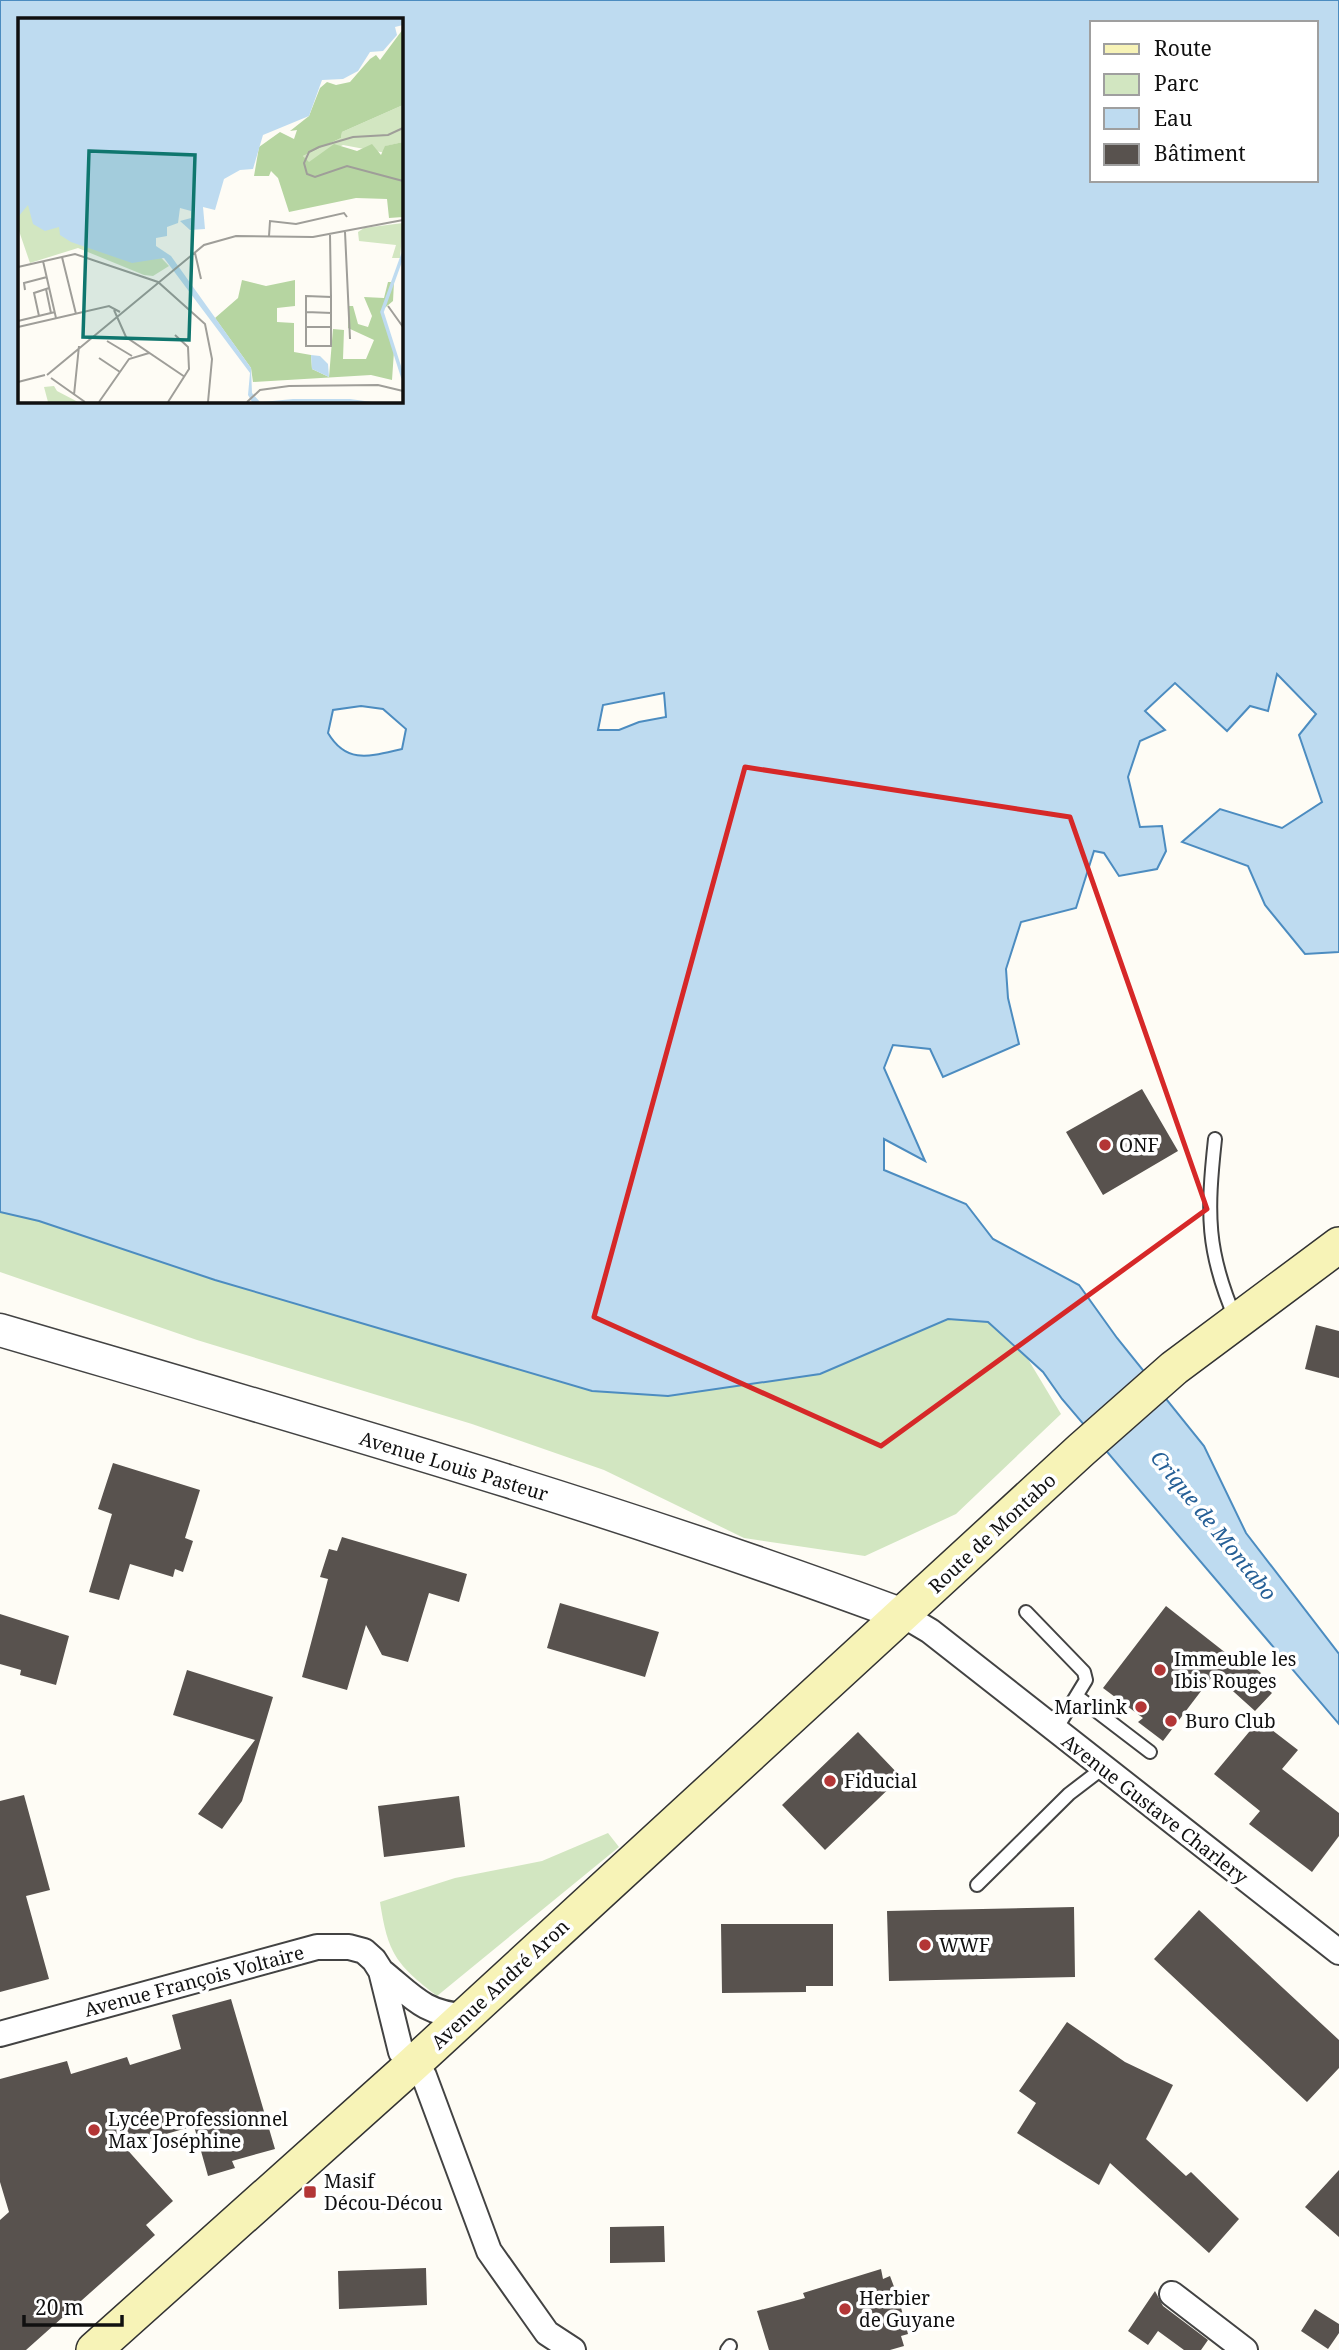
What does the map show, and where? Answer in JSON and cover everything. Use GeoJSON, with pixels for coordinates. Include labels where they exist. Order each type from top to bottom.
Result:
{"type":"FeatureCollection","features":[{"type":"Feature","properties":{"kind":"main road"},"geometry":{"type":"LineString","coordinates":[[1237,1320],[1339,1245]]}},
{"type":"Feature","properties":{"kind":"main road","name":"Route de Montabo"},"geometry":{"type":"LineString","coordinates":[[904,1615],[1081,1450],[1174,1368],[1237,1320]]}},
{"type":"Feature","properties":{"kind":"main road","name":"Avenue André Aron"},"geometry":{"type":"LineString","coordinates":[[94,2350],[411,2066],[904,1615]]}},
{"type":"Feature","properties":{"kind":"street","name":"Avenue Louis Pasteur"},"geometry":{"type":"LineString","coordinates":[[0,1330],[441,1460],[810,1580],[904,1615]]}},
{"type":"Feature","properties":{"kind":"street","name":"Avenue Gustave Charlery"},"geometry":{"type":"LineString","coordinates":[[904,1615],[930,1631],[1339,1952]]}},
{"type":"Feature","properties":{"kind":"street","name":"Avenue François Voltaire"},"geometry":{"type":"LineString","coordinates":[[0,2034],[317,1947],[333,1945],[364,1951],[381,1971],[431,2011],[440,2015],[465,2016]]}},
{"type":"Feature","properties":{"kind":"street"},"geometry":{"type":"LineString","coordinates":[[381,1971],[401,2052],[411,2066],[424,2076],[489,2251],[547,2333],[573,2350]]}},
{"type":"Feature","properties":{"kind":"street"},"geometry":{"type":"LineString","coordinates":[[1172,2294],[1244,2350]]}},
{"type":"Feature","properties":{"kind":"lane"},"geometry":{"type":"LineString","coordinates":[[1215,1139],[1209,1235],[1220,1282],[1237,1320]]}},
{"type":"Feature","properties":{"kind":"lane"},"geometry":{"type":"LineString","coordinates":[[1027,1612],[1084,1672],[1086,1680],[1055,1731]]}},
{"type":"Feature","properties":{"kind":"lane"},"geometry":{"type":"LineString","coordinates":[[1077,1697],[1150,1752]]}},
{"type":"Feature","properties":{"kind":"lane"},"geometry":{"type":"LineString","coordinates":[[977,1885],[1069,1794],[1103,1768]]}},
{"type":"Feature","properties":{"kind":"highlighted area"},"geometry":{"type":"Polygon","coordinates":[[[745,767],[1070,817],[1207,1209],[881,1446],[594,1317],[745,767]]]}},
{"type":"Feature","properties":{"kind":"green space"},"geometry":{"type":"Polygon","coordinates":[[[0,1058],[793,1165],[1008,1326],[1061,1414],[956,1514],[865,1556],[744,1538],[604,1470],[472,1424],[197,1340],[0,1272],[0,1058]]]}},
{"type":"Feature","properties":{"kind":"green space"},"geometry":{"type":"Polygon","coordinates":[[[608,1833],[619,1847],[437,1996],[412,1975],[396,1956],[387,1934],[380,1902],[455,1878],[542,1861],[608,1833]]]}},
{"type":"Feature","properties":{"kind":"water","name":"Crique de Montabo"},"geometry":{"type":"Polygon","coordinates":[[[0,0],[1339,0],[1339,952],[1305,954],[1265,905],[1248,866],[1182,842],[1220,809],[1282,828],[1322,802],[1299,735],[1316,714],[1277,674],[1268,711],[1250,706],[1227,731],[1175,683],[1145,711],[1165,730],[1140,741],[1128,777],[1140,827],[1162,826],[1166,851],[1157,869],[1119,876],[1104,853],[1094,851],[1076,908],[1021,922],[1006,969],[1008,998],[1019,1044],[943,1077],[930,1049],[893,1045],[884,1068],[925,1161],[884,1139],[884,1170],[966,1204],[993,1239],[1079,1285],[1117,1338],[1204,1446],[1246,1533],[1339,1654],[1339,1724],[1062,1399],[1043,1372],[988,1322],[948,1319],[820,1374],[668,1396],[592,1391],[215,1280],[39,1221],[0,1212],[0,0]],[[664,693],[603,705],[598,730],[619,730],[639,722],[666,717],[664,693]],[[361,706],[333,710],[328,733],[335,743],[343,750],[360,756],[402,749],[406,729],[383,709],[361,706]]]}},
{"type":"Feature","properties":{"kind":"building","name":"ONF"},"geometry":{"type":"Polygon","coordinates":[[[1142,1089],[1178,1151],[1103,1195],[1066,1132],[1142,1089]]]}},
{"type":"Feature","properties":{"kind":"building"},"geometry":{"type":"Polygon","coordinates":[[[1316,1325],[1339,1331],[1339,1378],[1305,1369],[1316,1325]]]}},
{"type":"Feature","properties":{"kind":"building"},"geometry":{"type":"Polygon","coordinates":[[[113,1463],[200,1490],[185,1538],[193,1541],[183,1572],[175,1569],[173,1577],[130,1564],[119,1600],[89,1592],[112,1514],[98,1509],[113,1463]]]}},
{"type":"Feature","properties":{"kind":"building"},"geometry":{"type":"Polygon","coordinates":[[[342,1537],[467,1574],[459,1602],[429,1593],[408,1662],[382,1655],[366,1625],[347,1690],[302,1677],[328,1579],[320,1577],[329,1549],[337,1551],[342,1537]]]}},
{"type":"Feature","properties":{"kind":"building"},"geometry":{"type":"Polygon","coordinates":[[[560,1603],[659,1632],[645,1677],[547,1648],[560,1603]]]}},
{"type":"Feature","properties":{"kind":"building","name":"Immeuble les Ibis Rouges"},"geometry":{"type":"Polygon","coordinates":[[[1166,1606],[1236,1661],[1240,1655],[1261,1673],[1256,1679],[1272,1693],[1255,1711],[1214,1674],[1163,1741],[1138,1722],[1143,1718],[1103,1688],[1166,1606]]]}},
{"type":"Feature","properties":{"kind":"building"},"geometry":{"type":"Polygon","coordinates":[[[0,1614],[69,1636],[56,1685],[20,1675],[21,1670],[0,1664],[0,1614]]]}},
{"type":"Feature","properties":{"kind":"building"},"geometry":{"type":"Polygon","coordinates":[[[187,1670],[273,1697],[242,1801],[222,1829],[198,1814],[255,1740],[173,1715],[187,1670]]]}},
{"type":"Feature","properties":{"kind":"building"},"geometry":{"type":"Polygon","coordinates":[[[1259,1720],[1298,1750],[1282,1769],[1339,1813],[1339,1836],[1312,1872],[1249,1824],[1260,1811],[1214,1774],[1259,1720]]]}},
{"type":"Feature","properties":{"kind":"building"},"geometry":{"type":"Polygon","coordinates":[[[858,1732],[901,1777],[825,1850],[782,1805],[858,1732]]]}},
{"type":"Feature","properties":{"kind":"building"},"geometry":{"type":"Polygon","coordinates":[[[24,1795],[50,1890],[26,1896],[49,1979],[0,1992],[0,1801],[24,1795]]]}},
{"type":"Feature","properties":{"kind":"building"},"geometry":{"type":"Polygon","coordinates":[[[459,1796],[465,1847],[384,1857],[378,1806],[459,1796]]]}},
{"type":"Feature","properties":{"kind":"building"},"geometry":{"type":"Polygon","coordinates":[[[1074,1907],[1075,1977],[889,1981],[887,1911],[1074,1907]]]}},
{"type":"Feature","properties":{"kind":"building"},"geometry":{"type":"Polygon","coordinates":[[[1199,1910],[1339,2040],[1339,2068],[1307,2102],[1154,1959],[1199,1910]]]}},
{"type":"Feature","properties":{"kind":"building"},"geometry":{"type":"Polygon","coordinates":[[[721,1924],[833,1924],[833,1986],[806,1986],[806,1992],[722,1993],[721,1924]]]}},
{"type":"Feature","properties":{"kind":"building","name":"Lycée Professionnel Max Joséphine"},"geometry":{"type":"Polygon","coordinates":[[[231,1999],[275,2149],[232,2161],[235,2168],[208,2176],[194,2126],[124,2146],[173,2201],[146,2225],[155,2235],[26,2350],[0,2350],[0,2220],[9,2212],[0,2182],[0,2079],[67,2061],[71,2074],[127,2057],[130,2065],[181,2049],[172,2015],[231,1999]]]}},
{"type":"Feature","properties":{"kind":"building"},"geometry":{"type":"Polygon","coordinates":[[[1067,2022],[1125,2062],[1173,2085],[1146,2139],[1186,2176],[1191,2172],[1239,2219],[1209,2253],[1110,2163],[1099,2185],[1017,2133],[1036,2103],[1019,2091],[1067,2022]]]}},
{"type":"Feature","properties":{"kind":"building"},"geometry":{"type":"Polygon","coordinates":[[[1339,2170],[1339,2237],[1305,2207],[1339,2170]]]}},
{"type":"Feature","properties":{"kind":"building"},"geometry":{"type":"Polygon","coordinates":[[[664,2226],[665,2262],[610,2263],[610,2227],[664,2226]]]}},
{"type":"Feature","properties":{"kind":"building"},"geometry":{"type":"Polygon","coordinates":[[[426,2268],[427,2305],[339,2309],[338,2271],[426,2268]]]}},
{"type":"Feature","properties":{"kind":"building","name":"Herbier de Guyane"},"geometry":{"type":"Polygon","coordinates":[[[881,2269],[883,2279],[890,2276],[899,2300],[908,2334],[901,2336],[904,2346],[890,2350],[769,2350],[757,2311],[805,2298],[803,2293],[881,2269]]]}},
{"type":"Feature","properties":{"kind":"building"},"geometry":{"type":"Polygon","coordinates":[[[1155,2291],[1163,2306],[1208,2340],[1201,2350],[1184,2350],[1158,2331],[1148,2345],[1128,2331],[1155,2291]]]}},
{"type":"Feature","properties":{"kind":"building"},"geometry":{"type":"Polygon","coordinates":[[[1315,2309],[1339,2324],[1339,2333],[1328,2349],[1301,2331],[1315,2309]]]}},
{"type":"Feature","properties":{"kind":"place","name":"ONF"},"geometry":{"type":"Point","coordinates":[1105,1145]}},
{"type":"Feature","properties":{"kind":"place","name":"Immeuble les Ibis Rouges"},"geometry":{"type":"Point","coordinates":[1160,1670]}},
{"type":"Feature","properties":{"kind":"place","name":"Marlink"},"geometry":{"type":"Point","coordinates":[1141,1707]}},
{"type":"Feature","properties":{"kind":"place","name":"Buro Club"},"geometry":{"type":"Point","coordinates":[1171,1721]}},
{"type":"Feature","properties":{"kind":"place","name":"Fiducial"},"geometry":{"type":"Point","coordinates":[830,1781]}},
{"type":"Feature","properties":{"kind":"place","name":"WWF"},"geometry":{"type":"Point","coordinates":[925,1945]}},
{"type":"Feature","properties":{"kind":"place","name":"Lycée Professionnel Max Joséphine"},"geometry":{"type":"Point","coordinates":[94,2130]}},
{"type":"Feature","properties":{"kind":"place","name":"Masif Décou-Décou"},"geometry":{"type":"Point","coordinates":[310,2192]}},
{"type":"Feature","properties":{"kind":"place","name":"Herbier de Guyane"},"geometry":{"type":"Point","coordinates":[845,2309]}}]}
